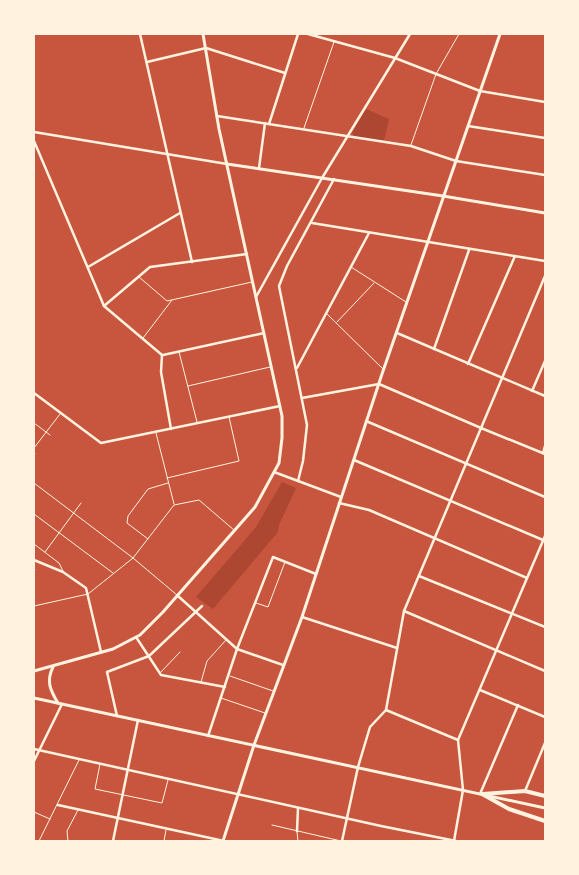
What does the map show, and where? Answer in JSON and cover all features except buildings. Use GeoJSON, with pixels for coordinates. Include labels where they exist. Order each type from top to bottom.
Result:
{"type":"FeatureCollection","features":[{"type":"Feature","properties":{"kind":"main road"},"geometry":{"type":"LineString","coordinates":[[34,671],[113,649],[140,635],[178,596],[256,507],[279,462],[282,416],[217,116],[203,34]]}},
{"type":"Feature","properties":{"kind":"main road"},"geometry":{"type":"LineString","coordinates":[[223,841],[254,745],[302,617],[366,421],[500,34]]}},
{"type":"Feature","properties":{"kind":"main road"},"geometry":{"type":"LineString","coordinates":[[227,164],[545,213]]}},
{"type":"Feature","properties":{"kind":"main road"},"geometry":{"type":"LineString","coordinates":[[53,666],[48,681],[60,704]]}},
{"type":"Feature","properties":{"kind":"main road"},"geometry":{"type":"LineString","coordinates":[[34,698],[545,808]]}},
{"type":"Feature","properties":{"kind":"main road"},"geometry":{"type":"LineString","coordinates":[[481,794],[525,791],[545,796]]}},
{"type":"Feature","properties":{"kind":"main road"},"geometry":{"type":"LineString","coordinates":[[481,794],[509,809],[545,820]]}},
{"type":"Feature","properties":{"kind":"street"},"geometry":{"type":"LineString","coordinates":[[140,34],[192,262]]}},
{"type":"Feature","properties":{"kind":"street"},"geometry":{"type":"LineString","coordinates":[[259,168],[267,124],[298,34]]}},
{"type":"Feature","properties":{"kind":"street"},"geometry":{"type":"LineString","coordinates":[[308,34],[395,58],[480,91],[545,102]]}},
{"type":"Feature","properties":{"kind":"street"},"geometry":{"type":"LineString","coordinates":[[256,297],[322,178],[410,34]]}},
{"type":"Feature","properties":{"kind":"street"},"geometry":{"type":"LineString","coordinates":[[146,62],[206,48],[285,73]]}},
{"type":"Feature","properties":{"kind":"street"},"geometry":{"type":"LineString","coordinates":[[217,116],[411,146],[456,161],[545,175]]}},
{"type":"Feature","properties":{"kind":"street"},"geometry":{"type":"LineString","coordinates":[[468,126],[545,138]]}},
{"type":"Feature","properties":{"kind":"street"},"geometry":{"type":"LineString","coordinates":[[34,132],[227,164]]}},
{"type":"Feature","properties":{"kind":"street"},"geometry":{"type":"LineString","coordinates":[[34,141],[104,306],[162,355]]}},
{"type":"Feature","properties":{"kind":"street"},"geometry":{"type":"LineString","coordinates":[[298,481],[308,425],[280,286],[287,266],[312,223],[334,179]]}},
{"type":"Feature","properties":{"kind":"street"},"geometry":{"type":"LineString","coordinates":[[88,267],[180,213]]}},
{"type":"Feature","properties":{"kind":"street"},"geometry":{"type":"LineString","coordinates":[[312,223],[545,261]]}},
{"type":"Feature","properties":{"kind":"street"},"geometry":{"type":"LineString","coordinates":[[296,369],[370,233]]}},
{"type":"Feature","properties":{"kind":"street"},"geometry":{"type":"LineString","coordinates":[[434,349],[469,250]]}},
{"type":"Feature","properties":{"kind":"street"},"geometry":{"type":"LineString","coordinates":[[104,306],[150,267],[247,254]]}},
{"type":"Feature","properties":{"kind":"street"},"geometry":{"type":"LineString","coordinates":[[468,364],[515,256]]}},
{"type":"Feature","properties":{"kind":"street"},"geometry":{"type":"LineString","coordinates":[[342,841],[358,767],[370,727],[386,710],[404,611],[545,276]]}},
{"type":"Feature","properties":{"kind":"street"},"geometry":{"type":"LineString","coordinates":[[162,355],[264,333]]}},
{"type":"Feature","properties":{"kind":"street"},"geometry":{"type":"LineString","coordinates":[[396,333],[545,396]]}},
{"type":"Feature","properties":{"kind":"street"},"geometry":{"type":"LineString","coordinates":[[162,355],[161,372],[171,429]]}},
{"type":"Feature","properties":{"kind":"street"},"geometry":{"type":"LineString","coordinates":[[532,390],[545,362]]}},
{"type":"Feature","properties":{"kind":"street"},"geometry":{"type":"LineString","coordinates":[[302,398],[379,384],[480,428],[544,453],[545,446]]}},
{"type":"Feature","properties":{"kind":"street"},"geometry":{"type":"LineString","coordinates":[[34,393],[101,443],[280,406]]}},
{"type":"Feature","properties":{"kind":"street"},"geometry":{"type":"LineString","coordinates":[[366,421],[545,497]]}},
{"type":"Feature","properties":{"kind":"street"},"geometry":{"type":"LineString","coordinates":[[354,460],[543,540]]}},
{"type":"Feature","properties":{"kind":"street"},"geometry":{"type":"LineString","coordinates":[[274,472],[342,497]]}},
{"type":"Feature","properties":{"kind":"street"},"geometry":{"type":"LineString","coordinates":[[340,503],[369,510],[527,578]]}},
{"type":"Feature","properties":{"kind":"street"},"geometry":{"type":"LineString","coordinates":[[34,749],[455,841],[463,790],[458,740],[545,536]]}},
{"type":"Feature","properties":{"kind":"street"},"geometry":{"type":"LineString","coordinates":[[208,736],[237,650],[273,557],[316,574]]}},
{"type":"Feature","properties":{"kind":"street"},"geometry":{"type":"LineString","coordinates":[[34,560],[63,572],[86,588],[101,652]]}},
{"type":"Feature","properties":{"kind":"street"},"geometry":{"type":"LineString","coordinates":[[419,576],[545,627]]}},
{"type":"Feature","properties":{"kind":"street"},"geometry":{"type":"LineString","coordinates":[[178,596],[237,650],[283,665]]}},
{"type":"Feature","properties":{"kind":"street"},"geometry":{"type":"LineString","coordinates":[[117,716],[107,672],[149,656],[202,606]]}},
{"type":"Feature","properties":{"kind":"street"},"geometry":{"type":"LineString","coordinates":[[404,611],[545,671]]}},
{"type":"Feature","properties":{"kind":"street"},"geometry":{"type":"LineString","coordinates":[[302,617],[397,648]]}},
{"type":"Feature","properties":{"kind":"street"},"geometry":{"type":"LineString","coordinates":[[136,637],[161,675],[225,687]]}},
{"type":"Feature","properties":{"kind":"street"},"geometry":{"type":"LineString","coordinates":[[480,690],[545,717]]}},
{"type":"Feature","properties":{"kind":"street"},"geometry":{"type":"LineString","coordinates":[[34,761],[60,704]]}},
{"type":"Feature","properties":{"kind":"street"},"geometry":{"type":"LineString","coordinates":[[481,794],[518,705]]}},
{"type":"Feature","properties":{"kind":"street"},"geometry":{"type":"LineString","coordinates":[[386,710],[458,740]]}},
{"type":"Feature","properties":{"kind":"street"},"geometry":{"type":"LineString","coordinates":[[113,841],[138,720]]}},
{"type":"Feature","properties":{"kind":"street"},"geometry":{"type":"LineString","coordinates":[[525,791],[545,742]]}},
{"type":"Feature","properties":{"kind":"street"},"geometry":{"type":"LineString","coordinates":[[58,805],[223,841]]}},
{"type":"Feature","properties":{"kind":"street"},"geometry":{"type":"LineString","coordinates":[[297,831],[298,808]]}},
{"type":"Feature","properties":{"kind":"lane"},"geometry":{"type":"LineString","coordinates":[[411,146],[436,74],[459,34]]}},
{"type":"Feature","properties":{"kind":"lane"},"geometry":{"type":"LineString","coordinates":[[303,129],[335,41]]}},
{"type":"Feature","properties":{"kind":"lane"},"geometry":{"type":"LineString","coordinates":[[351,267],[407,303]]}},
{"type":"Feature","properties":{"kind":"lane"},"geometry":{"type":"LineString","coordinates":[[139,276],[167,301],[253,282]]}},
{"type":"Feature","properties":{"kind":"lane"},"geometry":{"type":"LineString","coordinates":[[336,323],[349,312],[374,282]]}},
{"type":"Feature","properties":{"kind":"lane"},"geometry":{"type":"LineString","coordinates":[[143,339],[172,300]]}},
{"type":"Feature","properties":{"kind":"lane"},"geometry":{"type":"LineString","coordinates":[[326,313],[384,369]]}},
{"type":"Feature","properties":{"kind":"lane"},"geometry":{"type":"LineString","coordinates":[[179,352],[197,423]]}},
{"type":"Feature","properties":{"kind":"lane"},"geometry":{"type":"LineString","coordinates":[[188,386],[271,367]]}},
{"type":"Feature","properties":{"kind":"lane"},"geometry":{"type":"LineString","coordinates":[[34,448],[61,413]]}},
{"type":"Feature","properties":{"kind":"lane"},"geometry":{"type":"LineString","coordinates":[[167,478],[239,461],[229,416]]}},
{"type":"Feature","properties":{"kind":"lane"},"geometry":{"type":"LineString","coordinates":[[34,422],[50,435]]}},
{"type":"Feature","properties":{"kind":"lane"},"geometry":{"type":"LineString","coordinates":[[155,432],[174,505]]}},
{"type":"Feature","properties":{"kind":"lane"},"geometry":{"type":"LineString","coordinates":[[148,539],[126,523],[128,516],[148,489],[168,483]]}},
{"type":"Feature","properties":{"kind":"lane"},"geometry":{"type":"LineString","coordinates":[[34,484],[133,558],[178,596]]}},
{"type":"Feature","properties":{"kind":"lane"},"geometry":{"type":"LineString","coordinates":[[34,606],[88,594],[133,558],[174,505],[199,500],[235,530]]}},
{"type":"Feature","properties":{"kind":"lane"},"geometry":{"type":"LineString","coordinates":[[44,552],[81,503]]}},
{"type":"Feature","properties":{"kind":"lane"},"geometry":{"type":"LineString","coordinates":[[34,514],[113,573]]}},
{"type":"Feature","properties":{"kind":"lane"},"geometry":{"type":"LineString","coordinates":[[34,544],[62,566],[63,572]]}},
{"type":"Feature","properties":{"kind":"lane"},"geometry":{"type":"LineString","coordinates":[[255,602],[268,607],[285,562]]}},
{"type":"Feature","properties":{"kind":"lane"},"geometry":{"type":"LineString","coordinates":[[201,682],[207,661],[226,640]]}},
{"type":"Feature","properties":{"kind":"lane"},"geometry":{"type":"LineString","coordinates":[[160,673],[180,652]]}},
{"type":"Feature","properties":{"kind":"lane"},"geometry":{"type":"LineString","coordinates":[[228,676],[274,691]]}},
{"type":"Feature","properties":{"kind":"lane"},"geometry":{"type":"LineString","coordinates":[[221,698],[266,713]]}},
{"type":"Feature","properties":{"kind":"lane"},"geometry":{"type":"LineString","coordinates":[[39,841],[80,760]]}},
{"type":"Feature","properties":{"kind":"lane"},"geometry":{"type":"LineString","coordinates":[[100,764],[94,789],[162,803],[168,779]]}},
{"type":"Feature","properties":{"kind":"lane"},"geometry":{"type":"LineString","coordinates":[[68,841],[67,831],[78,809]]}},
{"type":"Feature","properties":{"kind":"lane"},"geometry":{"type":"LineString","coordinates":[[34,812],[50,819]]}},
{"type":"Feature","properties":{"kind":"lane"},"geometry":{"type":"LineString","coordinates":[[272,825],[342,841]]}},
{"type":"Feature","properties":{"kind":"lane"},"geometry":{"type":"LineString","coordinates":[[164,841],[166,828]]}},
{"type":"Feature","properties":{"kind":"lane"},"geometry":{"type":"LineString","coordinates":[[297,831],[298,841]]}},
{"type":"Feature","properties":{"kind":"shaded area"},"geometry":{"type":"Polygon","coordinates":[[[366,109],[389,119],[384,141],[355,138],[352,133],[366,109]]]}},
{"type":"Feature","properties":{"kind":"shaded area"},"geometry":{"type":"Polygon","coordinates":[[[282,482],[296,488],[279,525],[278,532],[213,609],[196,597],[256,527],[282,482]]]}}]}
